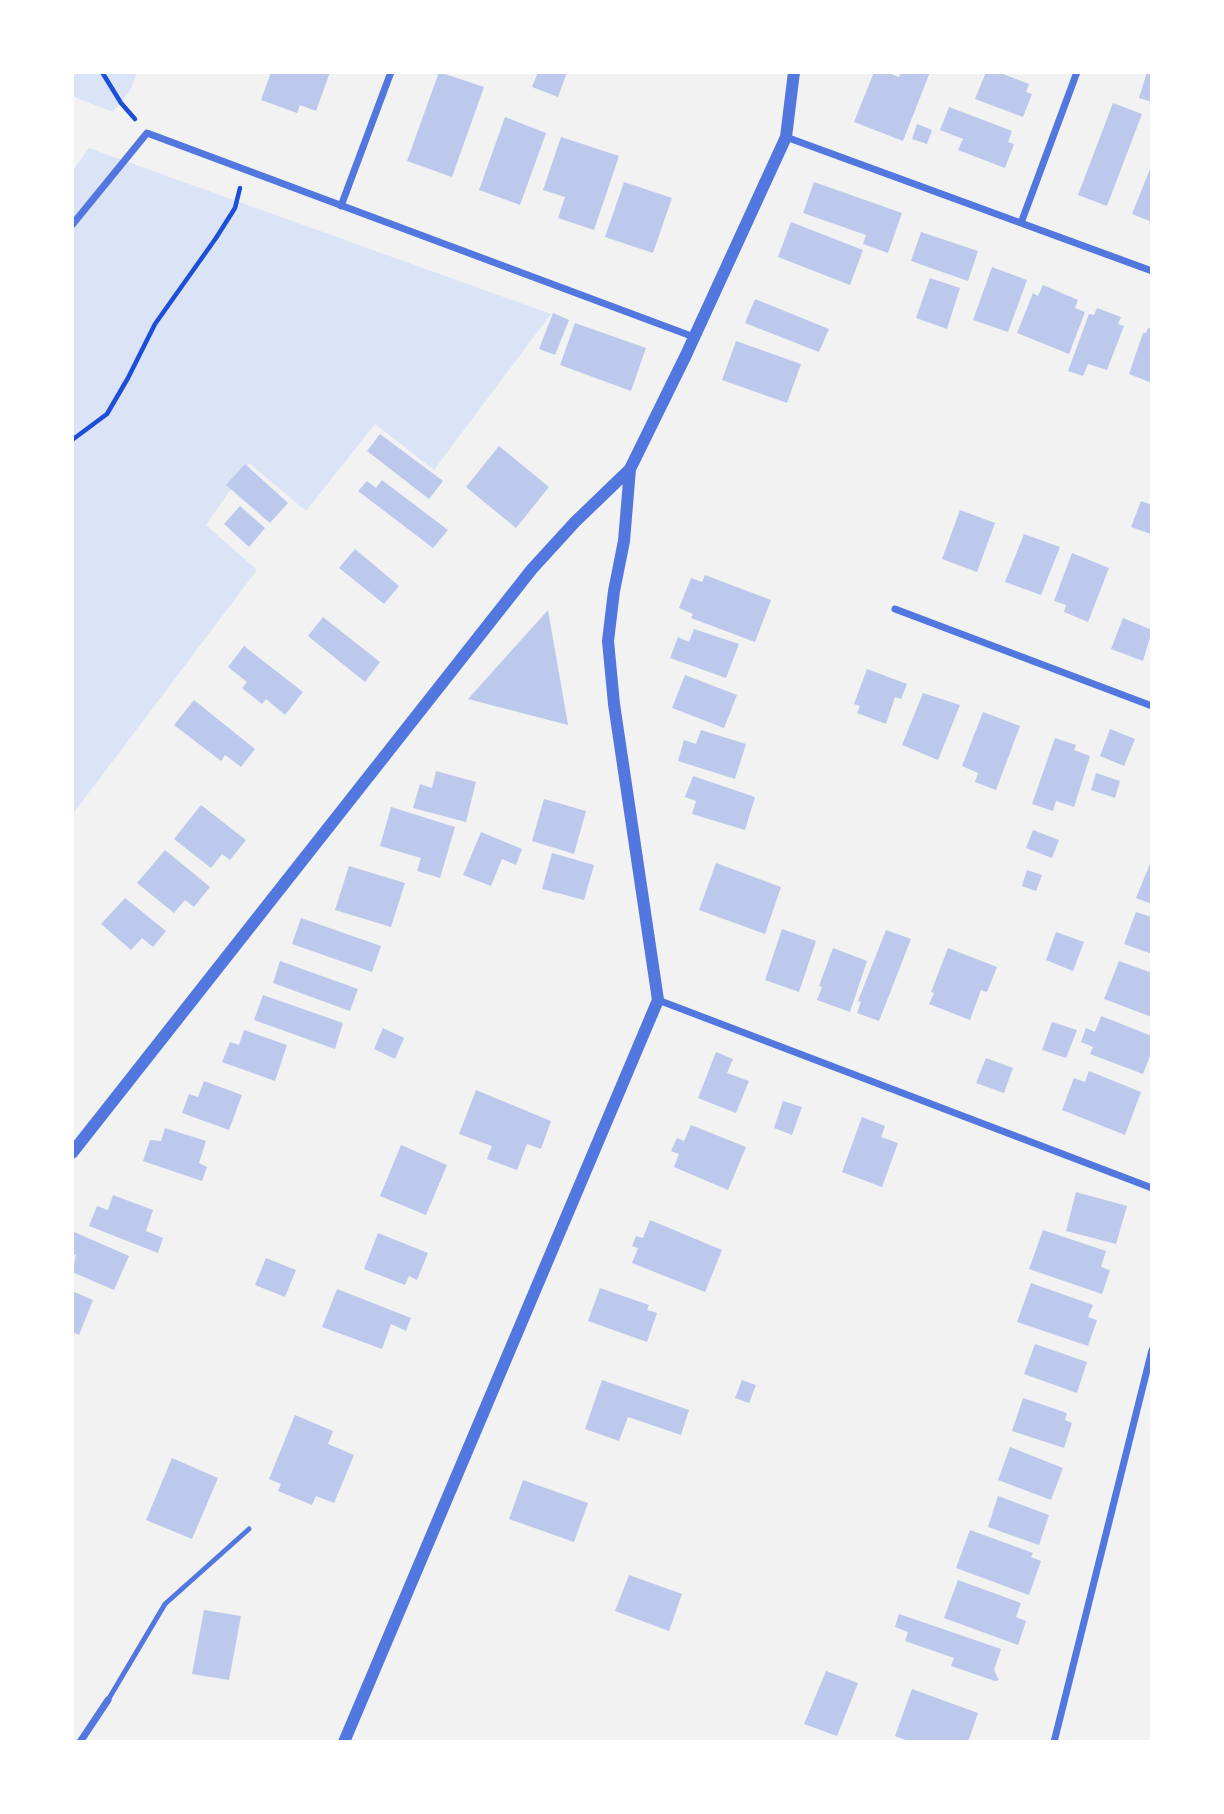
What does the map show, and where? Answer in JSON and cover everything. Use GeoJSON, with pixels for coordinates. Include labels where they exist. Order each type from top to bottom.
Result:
{"type":"FeatureCollection","features":[{"type":"Feature","properties":{"kind":"street"},"geometry":{"type":"LineString","coordinates":[[341,205],[391,72]]}},
{"type":"Feature","properties":{"kind":"street"},"geometry":{"type":"LineString","coordinates":[[72,1153],[532,569],[575,522],[630,469],[786,137],[794,72]]}},
{"type":"Feature","properties":{"kind":"street"},"geometry":{"type":"LineString","coordinates":[[1021,223],[1077,72]]}},
{"type":"Feature","properties":{"kind":"street"},"geometry":{"type":"LineString","coordinates":[[72,225],[147,133],[694,337]]}},
{"type":"Feature","properties":{"kind":"street"},"geometry":{"type":"LineString","coordinates":[[786,137],[1152,271]]}},
{"type":"Feature","properties":{"kind":"street"},"geometry":{"type":"LineString","coordinates":[[344,1742],[658,1000],[614,704],[608,641],[624,541],[630,469]]}},
{"type":"Feature","properties":{"kind":"street"},"geometry":{"type":"LineString","coordinates":[[895,609],[1152,706]]}},
{"type":"Feature","properties":{"kind":"street"},"geometry":{"type":"LineString","coordinates":[[658,1000],[1152,1188]]}},
{"type":"Feature","properties":{"kind":"street"},"geometry":{"type":"LineString","coordinates":[[1054,1742],[1152,1350]]}},
{"type":"Feature","properties":{"kind":"street"},"geometry":{"type":"LineString","coordinates":[[80,1742],[108,1699]]}},
{"type":"Feature","properties":{"kind":"lane"},"geometry":{"type":"LineString","coordinates":[[108,1699],[164,1604],[249,1529]]}},
{"type":"Feature","properties":{"kind":"path"},"geometry":{"type":"LineString","coordinates":[[102,72],[121,103],[147,133]]}},
{"type":"Feature","properties":{"kind":"path"},"geometry":{"type":"LineString","coordinates":[[72,440],[107,414],[155,324],[235,208],[245,170]]}},
{"type":"Feature","properties":{"kind":"shaded area"},"geometry":{"type":"Polygon","coordinates":[[[72,72],[137,72],[130,91],[113,112],[72,96],[72,72]]]}},
{"type":"Feature","properties":{"kind":"shaded area"},"geometry":{"type":"Polygon","coordinates":[[[89,148],[551,314],[434,470],[375,424],[306,511],[249,463],[206,525],[257,570],[72,815],[72,172],[89,148]]]}},
{"type":"Feature","properties":{"kind":"building"},"geometry":{"type":"Polygon","coordinates":[[[271,72],[330,72],[316,111],[300,105],[297,113],[261,100],[271,72]]]}},
{"type":"Feature","properties":{"kind":"building"},"geometry":{"type":"Polygon","coordinates":[[[439,72],[484,87],[452,177],[407,161],[439,72]]]}},
{"type":"Feature","properties":{"kind":"building"},"geometry":{"type":"Polygon","coordinates":[[[538,72],[567,72],[558,97],[532,87],[538,72]]]}},
{"type":"Feature","properties":{"kind":"building"},"geometry":{"type":"Polygon","coordinates":[[[874,72],[886,72],[899,77],[901,72],[930,72],[903,141],[854,122],[874,72]]]}},
{"type":"Feature","properties":{"kind":"building"},"geometry":{"type":"Polygon","coordinates":[[[986,72],[998,72],[1029,84],[1026,92],[1032,94],[1023,117],[975,99],[986,72]]]}},
{"type":"Feature","properties":{"kind":"building"},"geometry":{"type":"Polygon","coordinates":[[[1147,72],[1152,72],[1152,102],[1139,98],[1147,72]]]}},
{"type":"Feature","properties":{"kind":"building"},"geometry":{"type":"Polygon","coordinates":[[[1113,103],[1142,114],[1107,206],[1078,195],[1113,103]]]}},
{"type":"Feature","properties":{"kind":"building"},"geometry":{"type":"Polygon","coordinates":[[[949,107],[1012,131],[1008,142],[1014,144],[1005,168],[958,150],[963,139],[940,130],[949,107]]]}},
{"type":"Feature","properties":{"kind":"building"},"geometry":{"type":"Polygon","coordinates":[[[505,117],[546,133],[520,205],[479,190],[505,117]]]}},
{"type":"Feature","properties":{"kind":"building"},"geometry":{"type":"Polygon","coordinates":[[[917,124],[932,130],[927,144],[912,139],[917,124]]]}},
{"type":"Feature","properties":{"kind":"building"},"geometry":{"type":"Polygon","coordinates":[[[561,137],[619,156],[594,230],[558,218],[565,197],[543,190],[561,137]]]}},
{"type":"Feature","properties":{"kind":"building"},"geometry":{"type":"Polygon","coordinates":[[[1152,164],[1152,222],[1132,214],[1152,164]]]}},
{"type":"Feature","properties":{"kind":"building"},"geometry":{"type":"Polygon","coordinates":[[[624,182],[672,198],[653,253],[605,237],[624,182]]]}},
{"type":"Feature","properties":{"kind":"building"},"geometry":{"type":"Polygon","coordinates":[[[814,182],[902,213],[888,253],[863,244],[866,235],[803,213],[814,182]]]}},
{"type":"Feature","properties":{"kind":"building"},"geometry":{"type":"Polygon","coordinates":[[[791,222],[863,250],[850,285],[778,257],[791,222]]]}},
{"type":"Feature","properties":{"kind":"building"},"geometry":{"type":"Polygon","coordinates":[[[921,232],[978,251],[968,281],[911,261],[921,232]]]}},
{"type":"Feature","properties":{"kind":"building"},"geometry":{"type":"Polygon","coordinates":[[[992,267],[1027,280],[1008,332],[973,320],[992,267]]]}},
{"type":"Feature","properties":{"kind":"building"},"geometry":{"type":"Polygon","coordinates":[[[930,278],[960,288],[947,329],[916,318],[930,278]]]}},
{"type":"Feature","properties":{"kind":"building"},"geometry":{"type":"Polygon","coordinates":[[[1043,285],[1078,300],[1075,308],[1085,312],[1069,354],[1017,333],[1033,293],[1038,296],[1043,285]]]}},
{"type":"Feature","properties":{"kind":"building"},"geometry":{"type":"Polygon","coordinates":[[[755,299],[829,329],[819,352],[745,323],[755,299]]]}},
{"type":"Feature","properties":{"kind":"building"},"geometry":{"type":"Polygon","coordinates":[[[1097,308],[1121,317],[1118,324],[1124,326],[1107,370],[1088,364],[1083,376],[1068,371],[1089,314],[1094,315],[1097,308]]]}},
{"type":"Feature","properties":{"kind":"building"},"geometry":{"type":"Polygon","coordinates":[[[553,313],[569,320],[555,355],[539,349],[553,313]]]}},
{"type":"Feature","properties":{"kind":"building"},"geometry":{"type":"Polygon","coordinates":[[[575,323],[646,348],[631,391],[560,365],[575,323]]]}},
{"type":"Feature","properties":{"kind":"building"},"geometry":{"type":"Polygon","coordinates":[[[1148,328],[1152,329],[1152,383],[1129,374],[1143,333],[1146,333],[1148,328]]]}},
{"type":"Feature","properties":{"kind":"building"},"geometry":{"type":"Polygon","coordinates":[[[736,341],[801,364],[787,403],[722,380],[736,341]]]}},
{"type":"Feature","properties":{"kind":"building"},"geometry":{"type":"Polygon","coordinates":[[[380,434],[443,481],[429,499],[367,451],[380,434]]]}},
{"type":"Feature","properties":{"kind":"building"},"geometry":{"type":"Polygon","coordinates":[[[499,446],[549,487],[516,528],[466,487],[499,446]]]}},
{"type":"Feature","properties":{"kind":"building"},"geometry":{"type":"Polygon","coordinates":[[[245,464],[288,503],[270,523],[226,485],[245,464]]]}},
{"type":"Feature","properties":{"kind":"building"},"geometry":{"type":"Polygon","coordinates":[[[382,480],[448,530],[433,548],[358,491],[367,481],[376,488],[382,480]]]}},
{"type":"Feature","properties":{"kind":"building"},"geometry":{"type":"Polygon","coordinates":[[[1141,501],[1152,505],[1151,534],[1131,527],[1141,501]]]}},
{"type":"Feature","properties":{"kind":"building"},"geometry":{"type":"Polygon","coordinates":[[[240,506],[265,528],[249,547],[224,524],[240,506]]]}},
{"type":"Feature","properties":{"kind":"building"},"geometry":{"type":"Polygon","coordinates":[[[960,510],[995,523],[977,572],[942,559],[960,510]]]}},
{"type":"Feature","properties":{"kind":"building"},"geometry":{"type":"Polygon","coordinates":[[[1024,534],[1060,547],[1041,595],[1005,582],[1024,534]]]}},
{"type":"Feature","properties":{"kind":"building"},"geometry":{"type":"Polygon","coordinates":[[[355,549],[399,586],[384,604],[339,568],[355,549]]]}},
{"type":"Feature","properties":{"kind":"building"},"geometry":{"type":"Polygon","coordinates":[[[1072,553],[1109,568],[1088,622],[1064,612],[1066,605],[1054,601],[1072,553]]]}},
{"type":"Feature","properties":{"kind":"building"},"geometry":{"type":"Polygon","coordinates":[[[705,575],[771,600],[755,642],[691,618],[693,614],[679,608],[691,578],[702,582],[705,575]]]}},
{"type":"Feature","properties":{"kind":"building"},"geometry":{"type":"Polygon","coordinates":[[[548,610],[568,725],[468,699],[548,610]]]}},
{"type":"Feature","properties":{"kind":"building"},"geometry":{"type":"Polygon","coordinates":[[[323,617],[380,662],[365,682],[308,636],[323,617]]]}},
{"type":"Feature","properties":{"kind":"building"},"geometry":{"type":"Polygon","coordinates":[[[1123,618],[1152,630],[1143,661],[1111,649],[1123,618]]]}},
{"type":"Feature","properties":{"kind":"building"},"geometry":{"type":"Polygon","coordinates":[[[694,629],[739,644],[726,678],[670,658],[678,637],[689,642],[694,629]]]}},
{"type":"Feature","properties":{"kind":"building"},"geometry":{"type":"Polygon","coordinates":[[[244,646],[303,692],[285,715],[266,699],[262,704],[242,688],[247,682],[228,667],[244,646]]]}},
{"type":"Feature","properties":{"kind":"building"},"geometry":{"type":"Polygon","coordinates":[[[867,669],[907,684],[901,699],[895,697],[886,724],[857,713],[860,706],[854,704],[867,669]]]}},
{"type":"Feature","properties":{"kind":"building"},"geometry":{"type":"Polygon","coordinates":[[[685,675],[737,695],[724,728],[672,708],[685,675]]]}},
{"type":"Feature","properties":{"kind":"building"},"geometry":{"type":"Polygon","coordinates":[[[923,693],[960,705],[938,760],[902,745],[923,693]]]}},
{"type":"Feature","properties":{"kind":"building"},"geometry":{"type":"Polygon","coordinates":[[[194,700],[255,749],[241,767],[225,755],[221,761],[174,725],[194,700]]]}},
{"type":"Feature","properties":{"kind":"building"},"geometry":{"type":"Polygon","coordinates":[[[983,712],[1020,726],[996,790],[975,782],[978,773],[962,766],[983,712]]]}},
{"type":"Feature","properties":{"kind":"building"},"geometry":{"type":"Polygon","coordinates":[[[1110,729],[1135,739],[1124,766],[1100,756],[1110,729]]]}},
{"type":"Feature","properties":{"kind":"building"},"geometry":{"type":"Polygon","coordinates":[[[701,730],[746,744],[735,779],[678,761],[684,740],[696,744],[701,730]]]}},
{"type":"Feature","properties":{"kind":"building"},"geometry":{"type":"Polygon","coordinates":[[[1055,738],[1076,745],[1074,750],[1090,756],[1074,807],[1056,801],[1053,811],[1032,804],[1055,738]]]}},
{"type":"Feature","properties":{"kind":"building"},"geometry":{"type":"Polygon","coordinates":[[[436,771],[476,782],[466,822],[413,808],[420,784],[432,788],[436,771]]]}},
{"type":"Feature","properties":{"kind":"building"},"geometry":{"type":"Polygon","coordinates":[[[1096,773],[1120,781],[1115,798],[1091,790],[1096,773]]]}},
{"type":"Feature","properties":{"kind":"building"},"geometry":{"type":"Polygon","coordinates":[[[693,776],[755,797],[745,830],[692,814],[696,801],[685,797],[693,776]]]}},
{"type":"Feature","properties":{"kind":"building"},"geometry":{"type":"Polygon","coordinates":[[[544,799],[586,811],[574,854],[532,841],[544,799]]]}},
{"type":"Feature","properties":{"kind":"building"},"geometry":{"type":"Polygon","coordinates":[[[201,805],[246,840],[230,860],[222,854],[211,868],[174,839],[201,805]]]}},
{"type":"Feature","properties":{"kind":"building"},"geometry":{"type":"Polygon","coordinates":[[[391,807],[455,827],[440,878],[417,871],[421,858],[380,846],[391,807]]]}},
{"type":"Feature","properties":{"kind":"building"},"geometry":{"type":"Polygon","coordinates":[[[1033,830],[1059,840],[1052,858],[1026,848],[1033,830]]]}},
{"type":"Feature","properties":{"kind":"building"},"geometry":{"type":"Polygon","coordinates":[[[481,832],[522,849],[516,865],[502,859],[491,886],[463,875],[481,832]]]}},
{"type":"Feature","properties":{"kind":"building"},"geometry":{"type":"Polygon","coordinates":[[[165,850],[210,887],[194,907],[185,900],[174,913],[137,883],[165,850]]]}},
{"type":"Feature","properties":{"kind":"building"},"geometry":{"type":"Polygon","coordinates":[[[552,853],[594,865],[584,900],[542,889],[552,853]]]}},
{"type":"Feature","properties":{"kind":"building"},"geometry":{"type":"Polygon","coordinates":[[[1152,859],[1152,904],[1136,898],[1152,859]]]}},
{"type":"Feature","properties":{"kind":"building"},"geometry":{"type":"Polygon","coordinates":[[[716,863],[781,887],[765,934],[699,910],[716,863]]]}},
{"type":"Feature","properties":{"kind":"building"},"geometry":{"type":"Polygon","coordinates":[[[349,866],[405,883],[391,927],[335,910],[349,866]]]}},
{"type":"Feature","properties":{"kind":"building"},"geometry":{"type":"Polygon","coordinates":[[[1027,870],[1042,875],[1036,891],[1022,886],[1027,870]]]}},
{"type":"Feature","properties":{"kind":"building"},"geometry":{"type":"Polygon","coordinates":[[[125,898],[166,931],[153,947],[142,938],[131,950],[101,924],[125,898]]]}},
{"type":"Feature","properties":{"kind":"building"},"geometry":{"type":"Polygon","coordinates":[[[1136,912],[1152,917],[1152,954],[1124,944],[1136,912]]]}},
{"type":"Feature","properties":{"kind":"building"},"geometry":{"type":"Polygon","coordinates":[[[301,918],[381,946],[372,972],[292,944],[301,918]]]}},
{"type":"Feature","properties":{"kind":"building"},"geometry":{"type":"Polygon","coordinates":[[[782,929],[816,941],[799,992],[765,980],[782,929]]]}},
{"type":"Feature","properties":{"kind":"building"},"geometry":{"type":"Polygon","coordinates":[[[886,930],[911,939],[879,1021],[857,1013],[861,1002],[858,1001],[886,930]]]}},
{"type":"Feature","properties":{"kind":"building"},"geometry":{"type":"Polygon","coordinates":[[[1056,932],[1084,942],[1073,971],[1046,960],[1056,932]]]}},
{"type":"Feature","properties":{"kind":"building"},"geometry":{"type":"Polygon","coordinates":[[[833,948],[867,961],[850,1012],[817,1000],[822,987],[819,986],[833,948]]]}},
{"type":"Feature","properties":{"kind":"building"},"geometry":{"type":"Polygon","coordinates":[[[948,948],[997,967],[987,992],[981,990],[970,1020],[929,1004],[948,948]]]}},
{"type":"Feature","properties":{"kind":"building"},"geometry":{"type":"Polygon","coordinates":[[[280,961],[358,989],[350,1011],[273,983],[280,961]]]}},
{"type":"Feature","properties":{"kind":"building"},"geometry":{"type":"Polygon","coordinates":[[[1119,961],[1152,973],[1152,1017],[1104,999],[1119,961]]]}},
{"type":"Feature","properties":{"kind":"building"},"geometry":{"type":"Polygon","coordinates":[[[263,995],[343,1023],[335,1049],[254,1020],[263,995]]]}},
{"type":"Feature","properties":{"kind":"building"},"geometry":{"type":"Polygon","coordinates":[[[1101,1016],[1152,1036],[1152,1051],[1143,1074],[1090,1054],[1093,1047],[1081,1042],[1086,1028],[1095,1032],[1101,1016]]]}},
{"type":"Feature","properties":{"kind":"building"},"geometry":{"type":"Polygon","coordinates":[[[1052,1022],[1077,1030],[1066,1058],[1042,1050],[1052,1022]]]}},
{"type":"Feature","properties":{"kind":"building"},"geometry":{"type":"Polygon","coordinates":[[[383,1028],[404,1038],[395,1059],[374,1049],[383,1028]]]}},
{"type":"Feature","properties":{"kind":"building"},"geometry":{"type":"Polygon","coordinates":[[[244,1030],[287,1045],[275,1081],[222,1062],[230,1042],[239,1045],[244,1030]]]}},
{"type":"Feature","properties":{"kind":"building"},"geometry":{"type":"Polygon","coordinates":[[[716,1052],[733,1059],[727,1073],[749,1081],[736,1113],[698,1098],[716,1052]]]}},
{"type":"Feature","properties":{"kind":"building"},"geometry":{"type":"Polygon","coordinates":[[[986,1058],[1013,1068],[1004,1093],[976,1083],[986,1058]]]}},
{"type":"Feature","properties":{"kind":"building"},"geometry":{"type":"Polygon","coordinates":[[[1089,1071],[1141,1092],[1125,1135],[1062,1110],[1074,1078],[1085,1082],[1089,1071]]]}},
{"type":"Feature","properties":{"kind":"building"},"geometry":{"type":"Polygon","coordinates":[[[204,1081],[242,1095],[229,1130],[182,1113],[189,1094],[198,1097],[204,1081]]]}},
{"type":"Feature","properties":{"kind":"building"},"geometry":{"type":"Polygon","coordinates":[[[476,1090],[551,1121],[541,1149],[527,1144],[517,1170],[487,1159],[492,1146],[459,1134],[476,1090]]]}},
{"type":"Feature","properties":{"kind":"building"},"geometry":{"type":"Polygon","coordinates":[[[783,1101],[802,1107],[792,1135],[774,1128],[783,1101]]]}},
{"type":"Feature","properties":{"kind":"building"},"geometry":{"type":"Polygon","coordinates":[[[862,1117],[885,1126],[881,1137],[898,1143],[882,1187],[842,1172],[862,1117]]]}},
{"type":"Feature","properties":{"kind":"building"},"geometry":{"type":"Polygon","coordinates":[[[691,1125],[746,1147],[728,1190],[674,1167],[679,1154],[671,1151],[677,1138],[684,1141],[691,1125]]]}},
{"type":"Feature","properties":{"kind":"building"},"geometry":{"type":"Polygon","coordinates":[[[165,1128],[206,1141],[199,1163],[207,1167],[202,1181],[143,1161],[150,1140],[161,1141],[165,1128]]]}},
{"type":"Feature","properties":{"kind":"building"},"geometry":{"type":"Polygon","coordinates":[[[401,1145],[447,1165],[426,1215],[380,1196],[401,1145]]]}},
{"type":"Feature","properties":{"kind":"building"},"geometry":{"type":"Polygon","coordinates":[[[1076,1192],[1127,1206],[1116,1244],[1066,1231],[1076,1192]]]}},
{"type":"Feature","properties":{"kind":"building"},"geometry":{"type":"Polygon","coordinates":[[[113,1195],[153,1210],[146,1231],[163,1238],[158,1253],[89,1226],[97,1206],[108,1210],[113,1195]]]}},
{"type":"Feature","properties":{"kind":"building"},"geometry":{"type":"Polygon","coordinates":[[[650,1220],[722,1250],[705,1292],[632,1263],[638,1248],[632,1246],[636,1236],[643,1238],[650,1220]]]}},
{"type":"Feature","properties":{"kind":"building"},"geometry":{"type":"Polygon","coordinates":[[[1043,1230],[1106,1251],[1101,1267],[1110,1270],[1102,1294],[1029,1269],[1043,1230]]]}},
{"type":"Feature","properties":{"kind":"building"},"geometry":{"type":"Polygon","coordinates":[[[72,1231],[129,1256],[114,1290],[72,1272],[76,1255],[72,1253],[72,1231]]]}},
{"type":"Feature","properties":{"kind":"building"},"geometry":{"type":"Polygon","coordinates":[[[378,1233],[428,1253],[417,1280],[409,1276],[405,1285],[364,1269],[378,1233]]]}},
{"type":"Feature","properties":{"kind":"building"},"geometry":{"type":"Polygon","coordinates":[[[266,1258],[296,1270],[285,1297],[255,1285],[266,1258]]]}},
{"type":"Feature","properties":{"kind":"building"},"geometry":{"type":"Polygon","coordinates":[[[1031,1283],[1093,1305],[1088,1317],[1097,1320],[1088,1346],[1017,1322],[1031,1283]]]}},
{"type":"Feature","properties":{"kind":"building"},"geometry":{"type":"Polygon","coordinates":[[[600,1288],[649,1305],[647,1310],[657,1313],[647,1342],[588,1321],[600,1288]]]}},
{"type":"Feature","properties":{"kind":"building"},"geometry":{"type":"Polygon","coordinates":[[[337,1289],[411,1318],[406,1331],[391,1324],[382,1349],[322,1327],[337,1289]]]}},
{"type":"Feature","properties":{"kind":"building"},"geometry":{"type":"Polygon","coordinates":[[[72,1291],[93,1300],[79,1335],[72,1332],[72,1291]]]}},
{"type":"Feature","properties":{"kind":"building"},"geometry":{"type":"Polygon","coordinates":[[[1035,1344],[1087,1362],[1077,1393],[1024,1374],[1035,1344]]]}},
{"type":"Feature","properties":{"kind":"building"},"geometry":{"type":"Polygon","coordinates":[[[602,1380],[689,1410],[681,1435],[628,1417],[619,1441],[585,1429],[602,1380]]]}},
{"type":"Feature","properties":{"kind":"building"},"geometry":{"type":"Polygon","coordinates":[[[742,1380],[756,1385],[749,1403],[735,1398],[742,1380]]]}},
{"type":"Feature","properties":{"kind":"building"},"geometry":{"type":"Polygon","coordinates":[[[1023,1398],[1067,1413],[1065,1420],[1072,1423],[1064,1448],[1012,1431],[1023,1398]]]}},
{"type":"Feature","properties":{"kind":"building"},"geometry":{"type":"Polygon","coordinates":[[[295,1415],[333,1431],[328,1444],[354,1455],[334,1503],[316,1496],[312,1505],[278,1491],[281,1484],[269,1479],[295,1415]]]}},
{"type":"Feature","properties":{"kind":"building"},"geometry":{"type":"Polygon","coordinates":[[[1010,1447],[1063,1468],[1051,1500],[998,1480],[1010,1447]]]}},
{"type":"Feature","properties":{"kind":"building"},"geometry":{"type":"Polygon","coordinates":[[[172,1458],[218,1478],[192,1539],[146,1520],[172,1458]]]}},
{"type":"Feature","properties":{"kind":"building"},"geometry":{"type":"Polygon","coordinates":[[[523,1480],[588,1503],[574,1542],[509,1519],[523,1480]]]}},
{"type":"Feature","properties":{"kind":"building"},"geometry":{"type":"Polygon","coordinates":[[[998,1496],[1049,1515],[1039,1545],[988,1527],[998,1496]]]}},
{"type":"Feature","properties":{"kind":"building"},"geometry":{"type":"Polygon","coordinates":[[[970,1530],[1033,1553],[1031,1557],[1041,1561],[1029,1595],[956,1568],[970,1530]]]}},
{"type":"Feature","properties":{"kind":"building"},"geometry":{"type":"Polygon","coordinates":[[[629,1575],[682,1594],[669,1631],[615,1611],[629,1575]]]}},
{"type":"Feature","properties":{"kind":"building"},"geometry":{"type":"Polygon","coordinates":[[[958,1580],[1021,1603],[1016,1617],[1026,1621],[1018,1645],[944,1618],[958,1580]]]}},
{"type":"Feature","properties":{"kind":"building"},"geometry":{"type":"Polygon","coordinates":[[[204,1610],[241,1616],[229,1680],[192,1674],[204,1610]]]}},
{"type":"Feature","properties":{"kind":"building"},"geometry":{"type":"Polygon","coordinates":[[[899,1614],[1001,1649],[994,1670],[999,1680],[951,1666],[954,1658],[905,1641],[908,1632],[895,1627],[899,1614]]]}},
{"type":"Feature","properties":{"kind":"building"},"geometry":{"type":"Polygon","coordinates":[[[826,1671],[858,1683],[837,1736],[804,1724],[826,1671]]]}},
{"type":"Feature","properties":{"kind":"building"},"geometry":{"type":"Polygon","coordinates":[[[912,1689],[978,1713],[968,1742],[911,1742],[895,1736],[912,1689]]]}}]}
